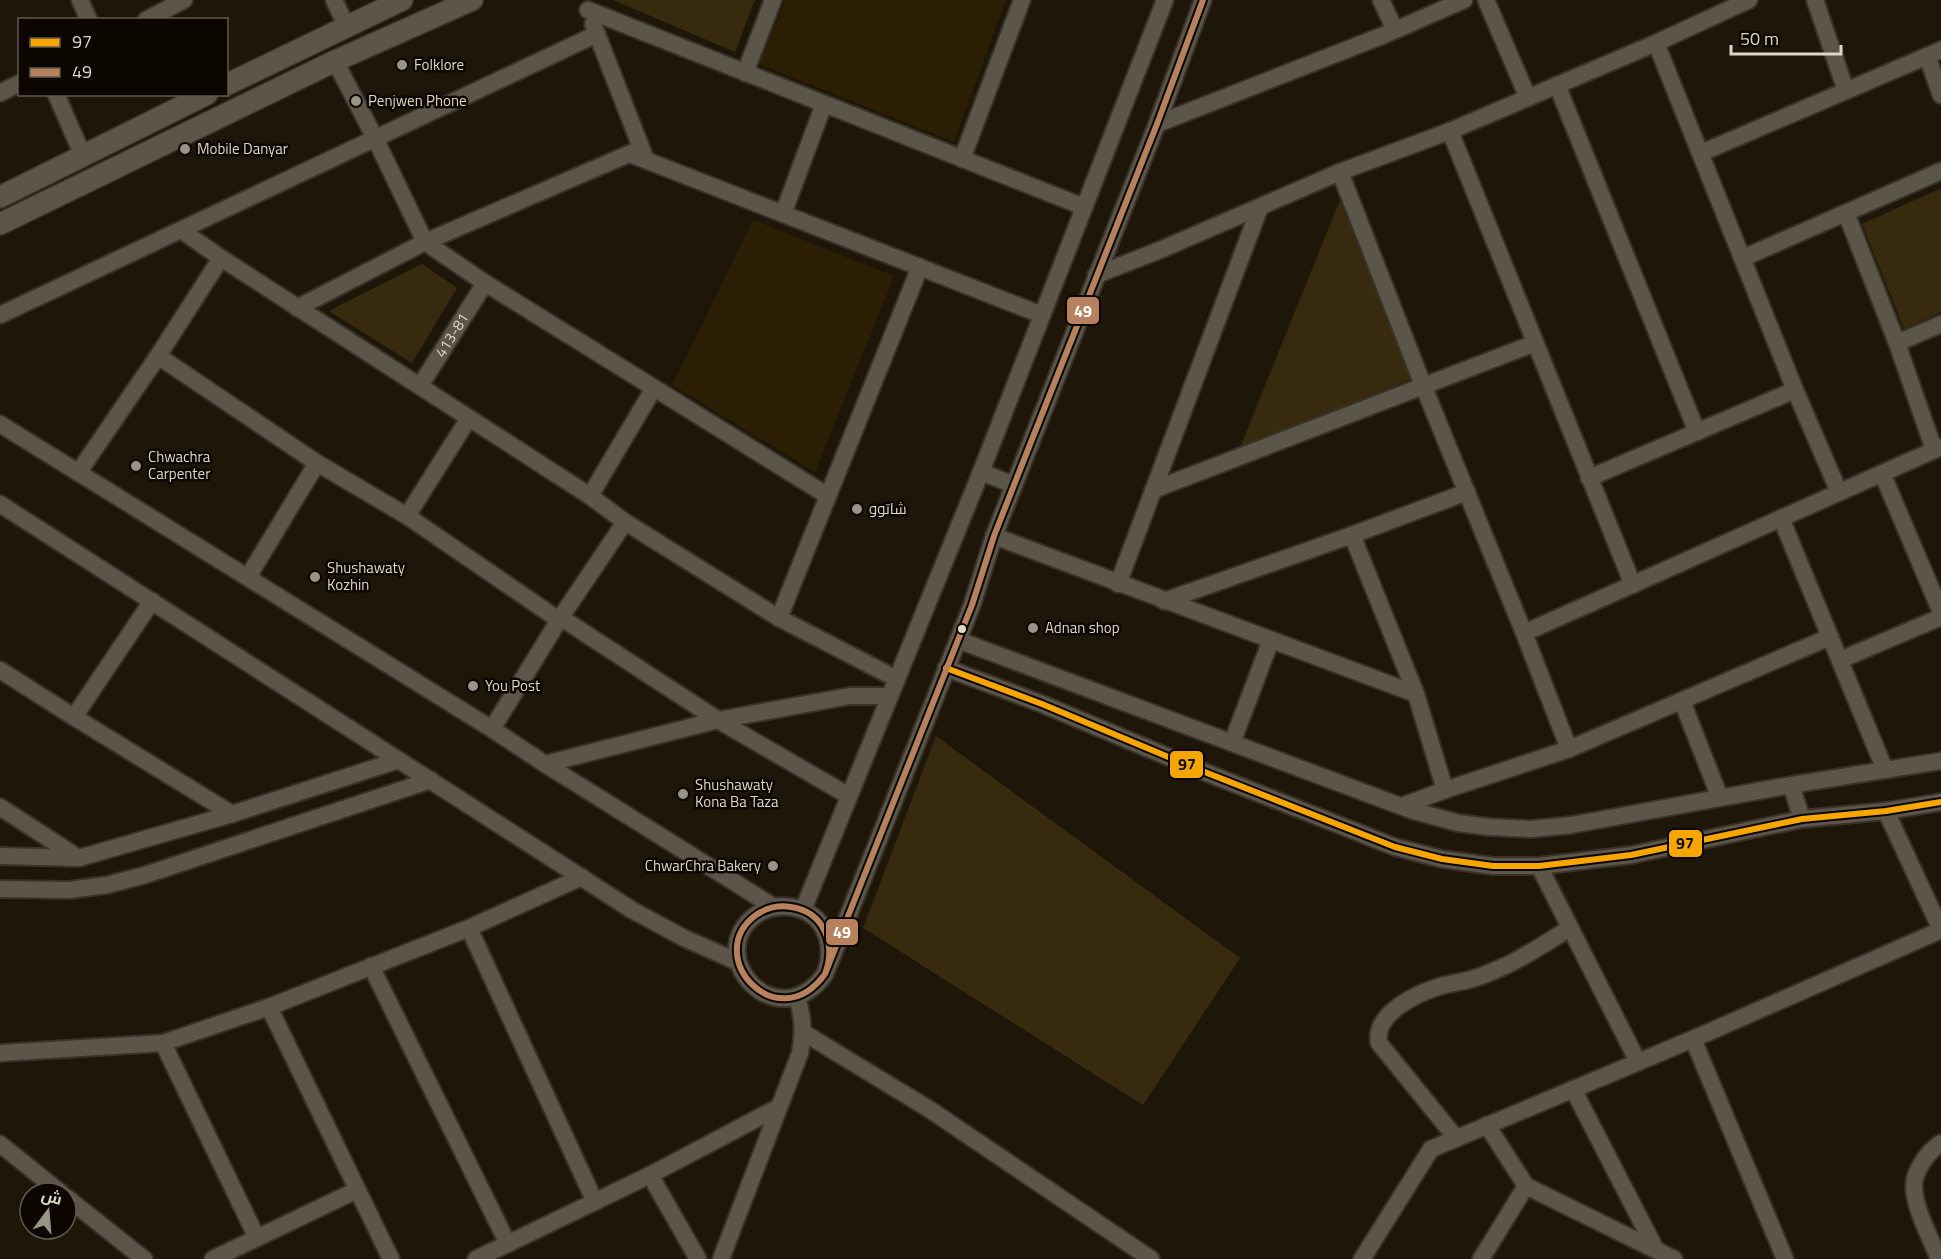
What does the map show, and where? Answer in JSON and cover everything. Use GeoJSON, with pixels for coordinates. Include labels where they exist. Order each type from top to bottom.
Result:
{"type":"FeatureCollection","features":[{"type":"Feature","properties":{"kind":"main road"},"geometry":{"type":"LineString","coordinates":[[228,84],[402,0]]}},
{"type":"Feature","properties":{"kind":"main road"},"geometry":{"type":"LineString","coordinates":[[0,224],[335,61],[472,0]]}},
{"type":"Feature","properties":{"kind":"main road"},"geometry":{"type":"LineString","coordinates":[[0,197],[203,96]]}},
{"type":"Feature","properties":{"kind":"street"},"geometry":{"type":"LineString","coordinates":[[80,0],[88,18]]}},
{"type":"Feature","properties":{"kind":"street"},"geometry":{"type":"LineString","coordinates":[[150,18],[184,0]]}},
{"type":"Feature","properties":{"kind":"street"},"geometry":{"type":"LineString","coordinates":[[334,0],[346,26]]}},
{"type":"Feature","properties":{"kind":"street"},"geometry":{"type":"LineString","coordinates":[[745,73],[773,0]]}},
{"type":"Feature","properties":{"kind":"street"},"geometry":{"type":"LineString","coordinates":[[962,159],[1022,0]]}},
{"type":"Feature","properties":{"kind":"street"},"geometry":{"type":"LineString","coordinates":[[803,910],[981,472],[1165,0]]}},
{"type":"Feature","properties":{"kind":"street"},"geometry":{"type":"LineString","coordinates":[[825,974],[829,962],[828,937],[816,919],[803,910],[784,906],[762,911],[752,918],[739,938],[738,962],[747,980],[760,992],[785,999],[797,997],[809,992],[825,974],[972,605],[994,536],[1203,0]]}},
{"type":"Feature","properties":{"kind":"street"},"geometry":{"type":"LineString","coordinates":[[1381,0],[1395,30]]}},
{"type":"Feature","properties":{"kind":"street"},"geometry":{"type":"LineString","coordinates":[[1156,124],[1395,30],[1464,0]]}},
{"type":"Feature","properties":{"kind":"street"},"geometry":{"type":"LineString","coordinates":[[1486,0],[1528,98]]}},
{"type":"Feature","properties":{"kind":"street"},"geometry":{"type":"LineString","coordinates":[[1096,274],[1160,250],[1340,172],[1450,131],[1656,43],[1749,0]]}},
{"type":"Feature","properties":{"kind":"street"},"geometry":{"type":"LineString","coordinates":[[1815,0],[1846,91]]}},
{"type":"Feature","properties":{"kind":"street"},"geometry":{"type":"LineString","coordinates":[[586,5],[745,73],[1084,207]]}},
{"type":"Feature","properties":{"kind":"street"},"geometry":{"type":"LineString","coordinates":[[586,5],[639,154]]}},
{"type":"Feature","properties":{"kind":"street"},"geometry":{"type":"LineString","coordinates":[[0,315],[597,34]]}},
{"type":"Feature","properties":{"kind":"street"},"geometry":{"type":"LineString","coordinates":[[1656,43],[1795,390],[1839,492]]}},
{"type":"Feature","properties":{"kind":"street"},"geometry":{"type":"LineString","coordinates":[[1701,153],[1934,53],[1941,95]]}},
{"type":"Feature","properties":{"kind":"street"},"geometry":{"type":"LineString","coordinates":[[335,61],[425,242],[485,283],[828,496]]}},
{"type":"Feature","properties":{"kind":"street"},"geometry":{"type":"LineString","coordinates":[[0,93],[18,84]]}},
{"type":"Feature","properties":{"kind":"street"},"geometry":{"type":"LineString","coordinates":[[1557,85],[1697,432]]}},
{"type":"Feature","properties":{"kind":"street"},"geometry":{"type":"LineString","coordinates":[[57,96],[83,156]]}},
{"type":"Feature","properties":{"kind":"street"},"geometry":{"type":"LineString","coordinates":[[783,214],[824,104]]}},
{"type":"Feature","properties":{"kind":"street"},"geometry":{"type":"LineString","coordinates":[[1450,131],[1633,585]]}},
{"type":"Feature","properties":{"kind":"street"},"geometry":{"type":"LineString","coordinates":[[297,308],[425,242],[639,154],[783,214],[1042,315]]}},
{"type":"Feature","properties":{"kind":"street"},"geometry":{"type":"LineString","coordinates":[[1743,258],[1941,171]]}},
{"type":"Feature","properties":{"kind":"street"},"geometry":{"type":"LineString","coordinates":[[1340,172],[1569,749]]}},
{"type":"Feature","properties":{"kind":"street"},"geometry":{"type":"LineString","coordinates":[[1118,584],[1260,207]]}},
{"type":"Feature","properties":{"kind":"street"},"geometry":{"type":"LineString","coordinates":[[1524,633],[1937,448],[1846,213]]}},
{"type":"Feature","properties":{"kind":"street"},"geometry":{"type":"LineString","coordinates":[[182,230],[297,308],[590,496],[625,522],[779,618],[897,679]]}},
{"type":"Feature","properties":{"kind":"street"},"geometry":{"type":"LineString","coordinates":[[78,473],[158,356],[221,258]]}},
{"type":"Feature","properties":{"kind":"street"},"geometry":{"type":"LineString","coordinates":[[779,618],[920,267]]}},
{"type":"Feature","properties":{"kind":"street","name":"413-81"},"geometry":{"type":"LineString","coordinates":[[420,386],[485,283]]}},
{"type":"Feature","properties":{"kind":"street"},"geometry":{"type":"LineString","coordinates":[[1897,343],[1941,324]]}},
{"type":"Feature","properties":{"kind":"street"},"geometry":{"type":"LineString","coordinates":[[1153,490],[1535,344]]}},
{"type":"Feature","properties":{"kind":"street"},"geometry":{"type":"LineString","coordinates":[[158,356],[317,463],[407,516],[718,720],[849,796]]}},
{"type":"Feature","properties":{"kind":"street"},"geometry":{"type":"LineString","coordinates":[[590,496],[654,388]]}},
{"type":"Feature","properties":{"kind":"street"},"geometry":{"type":"LineString","coordinates":[[1589,478],[1795,390]]}},
{"type":"Feature","properties":{"kind":"street"},"geometry":{"type":"LineString","coordinates":[[407,516],[469,418]]}},
{"type":"Feature","properties":{"kind":"street"},"geometry":{"type":"LineString","coordinates":[[0,424],[774,907]]}},
{"type":"Feature","properties":{"kind":"street"},"geometry":{"type":"LineString","coordinates":[[248,577],[317,463]]}},
{"type":"Feature","properties":{"kind":"street"},"geometry":{"type":"LineString","coordinates":[[981,472],[1014,485]]}},
{"type":"Feature","properties":{"kind":"street"},"geometry":{"type":"LineString","coordinates":[[1882,473],[1935,581],[1941,612]]}},
{"type":"Feature","properties":{"kind":"street"},"geometry":{"type":"LineString","coordinates":[[1164,601],[1352,536],[1467,492]]}},
{"type":"Feature","properties":{"kind":"street"},"geometry":{"type":"LineString","coordinates":[[0,504],[657,924],[738,962]]}},
{"type":"Feature","properties":{"kind":"street"},"geometry":{"type":"LineString","coordinates":[[1781,518],[1885,770]]}},
{"type":"Feature","properties":{"kind":"street"},"geometry":{"type":"LineString","coordinates":[[492,729],[560,618],[625,522]]}},
{"type":"Feature","properties":{"kind":"street"},"geometry":{"type":"LineString","coordinates":[[994,536],[1416,694]]}},
{"type":"Feature","properties":{"kind":"street"},"geometry":{"type":"LineString","coordinates":[[1352,536],[1416,694],[1445,790]]}},
{"type":"Feature","properties":{"kind":"street"},"geometry":{"type":"LineString","coordinates":[[74,717],[152,601]]}},
{"type":"Feature","properties":{"kind":"street"},"geometry":{"type":"LineString","coordinates":[[1840,660],[1941,617]]}},
{"type":"Feature","properties":{"kind":"street"},"geometry":{"type":"LineString","coordinates":[[1402,806],[1569,749],[1830,637]]}},
{"type":"Feature","properties":{"kind":"street"},"geometry":{"type":"LineString","coordinates":[[958,640],[1402,806],[1458,823],[1489,827],[1531,829],[1571,825],[1941,760]]}},
{"type":"Feature","properties":{"kind":"street"},"geometry":{"type":"LineString","coordinates":[[1232,743],[1271,640]]}},
{"type":"Feature","properties":{"kind":"street"},"geometry":{"type":"LineString","coordinates":[[946,668],[1042,704],[1197,769],[1395,847],[1442,859],[1483,865],[1539,866],[1631,855],[1802,819],[1886,811],[1941,802]]}},
{"type":"Feature","properties":{"kind":"street"},"geometry":{"type":"LineString","coordinates":[[0,670],[232,814]]}},
{"type":"Feature","properties":{"kind":"street"},"geometry":{"type":"LineString","coordinates":[[545,764],[718,720],[850,696],[890,696]]}},
{"type":"Feature","properties":{"kind":"street"},"geometry":{"type":"LineString","coordinates":[[1682,701],[1720,798]]}},
{"type":"Feature","properties":{"kind":"street"},"geometry":{"type":"LineString","coordinates":[[0,856],[79,858],[232,814],[399,760]]}},
{"type":"Feature","properties":{"kind":"street"},"geometry":{"type":"LineString","coordinates":[[0,889],[69,890],[107,885],[156,872],[431,780]]}},
{"type":"Feature","properties":{"kind":"street"},"geometry":{"type":"LineString","coordinates":[[1791,785],[1802,819]]}},
{"type":"Feature","properties":{"kind":"street"},"geometry":{"type":"LineString","coordinates":[[0,807],[79,858]]}},
{"type":"Feature","properties":{"kind":"street"},"geometry":{"type":"LineString","coordinates":[[1362,1259],[1431,1149],[1693,1039],[1941,930],[1886,811]]}},
{"type":"Feature","properties":{"kind":"street"},"geometry":{"type":"LineString","coordinates":[[1539,866],[1638,1062]]}},
{"type":"Feature","properties":{"kind":"street"},"geometry":{"type":"LineString","coordinates":[[0,1053],[163,1043],[269,1007],[469,928],[582,877]]}},
{"type":"Feature","properties":{"kind":"street"},"geometry":{"type":"LineString","coordinates":[[469,928],[595,1202]]}},
{"type":"Feature","properties":{"kind":"street"},"geometry":{"type":"LineString","coordinates":[[1456,1138],[1379,1043],[1378,1035],[1382,1022],[1400,1005],[1419,995],[1507,965],[1570,928]]}},
{"type":"Feature","properties":{"kind":"street"},"geometry":{"type":"LineString","coordinates":[[371,966],[508,1244]]}},
{"type":"Feature","properties":{"kind":"street"},"geometry":{"type":"LineString","coordinates":[[721,1259],[795,1068],[804,1033],[803,1018],[797,997]]}},
{"type":"Feature","properties":{"kind":"street"},"geometry":{"type":"LineString","coordinates":[[269,1007],[391,1259]]}},
{"type":"Feature","properties":{"kind":"street"},"geometry":{"type":"LineString","coordinates":[[804,1033],[929,1109],[1151,1259]]}},
{"type":"Feature","properties":{"kind":"street"},"geometry":{"type":"LineString","coordinates":[[1693,1039],[1785,1259]]}},
{"type":"Feature","properties":{"kind":"street"},"geometry":{"type":"LineString","coordinates":[[163,1043],[257,1238]]}},
{"type":"Feature","properties":{"kind":"street"},"geometry":{"type":"LineString","coordinates":[[1573,1089],[1656,1250]]}},
{"type":"Feature","properties":{"kind":"street"},"geometry":{"type":"LineString","coordinates":[[476,1259],[650,1175],[779,1107]]}},
{"type":"Feature","properties":{"kind":"street"},"geometry":{"type":"LineString","coordinates":[[1487,1125],[1526,1186],[1674,1259]]}},
{"type":"Feature","properties":{"kind":"street"},"geometry":{"type":"LineString","coordinates":[[1939,1259],[1917,1203],[1914,1185],[1921,1165],[1941,1143]]}},
{"type":"Feature","properties":{"kind":"street"},"geometry":{"type":"LineString","coordinates":[[0,1144],[46,1181]]}},
{"type":"Feature","properties":{"kind":"street"},"geometry":{"type":"LineString","coordinates":[[650,1175],[698,1259]]}},
{"type":"Feature","properties":{"kind":"street"},"geometry":{"type":"LineString","coordinates":[[1481,1259],[1526,1186]]}},
{"type":"Feature","properties":{"kind":"street"},"geometry":{"type":"LineString","coordinates":[[213,1259],[357,1190]]}},
{"type":"Feature","properties":{"kind":"street"},"geometry":{"type":"LineString","coordinates":[[78,1207],[144,1259]]}},
{"type":"Feature","properties":{"kind":"shaded area"},"geometry":{"type":"Polygon","coordinates":[[[613,0],[755,0],[735,52],[613,0]]]}},
{"type":"Feature","properties":{"kind":"shaded area"},"geometry":{"type":"Polygon","coordinates":[[[785,0],[1006,0],[954,142],[759,64],[785,0]]]}},
{"type":"Feature","properties":{"kind":"shaded area"},"geometry":{"type":"Polygon","coordinates":[[[1941,188],[1941,312],[1904,329],[1862,224],[1941,188]]]}},
{"type":"Feature","properties":{"kind":"shaded area"},"geometry":{"type":"Polygon","coordinates":[[[1340,200],[1412,379],[1239,450],[1340,200]]]}},
{"type":"Feature","properties":{"kind":"shaded area"},"geometry":{"type":"Polygon","coordinates":[[[753,220],[894,276],[815,472],[672,385],[753,220]]]}},
{"type":"Feature","properties":{"kind":"shaded area"},"geometry":{"type":"Polygon","coordinates":[[[422,264],[457,288],[412,363],[329,311],[422,264]]]}},
{"type":"Feature","properties":{"kind":"shaded area"},"geometry":{"type":"Polygon","coordinates":[[[936,736],[1240,958],[1143,1105],[863,928],[936,736]]]}},
{"type":"Feature","properties":{"kind":"transit line","name":"49"},"geometry":{"type":"LineString","coordinates":[[825,974],[829,952],[825,932],[820,923],[803,910],[786,906],[768,909],[756,915],[741,932],[737,950],[741,969],[752,984],[768,995],[786,998],[806,992],[825,974],[972,605],[994,536],[1157,124],[1203,0]]}},
{"type":"Feature","properties":{"kind":"transit line","name":"97"},"geometry":{"type":"LineString","coordinates":[[946,668],[1042,704],[1197,769],[1395,847],[1442,859],[1493,866],[1539,866],[1631,855],[1802,819],[1886,811],[1941,802]]}},
{"type":"Feature","properties":{"kind":"place","name":"Folklore"},"geometry":{"type":"Point","coordinates":[402,65]}},
{"type":"Feature","properties":{"kind":"place","name":"Penjwen Phone"},"geometry":{"type":"Point","coordinates":[356,101]}},
{"type":"Feature","properties":{"kind":"place","name":"Mobile Danyar"},"geometry":{"type":"Point","coordinates":[185,149]}},
{"type":"Feature","properties":{"kind":"place","name":"Chwachra Carpenter"},"geometry":{"type":"Point","coordinates":[136,466]}},
{"type":"Feature","properties":{"kind":"place","name":"شاتوو"},"geometry":{"type":"Point","coordinates":[857,509]}},
{"type":"Feature","properties":{"kind":"place","name":"Shushawaty Kozhin"},"geometry":{"type":"Point","coordinates":[315,577]}},
{"type":"Feature","properties":{"kind":"place","name":"Adnan shop"},"geometry":{"type":"Point","coordinates":[1033,628]}},
{"type":"Feature","properties":{"kind":"place","name":"You Post"},"geometry":{"type":"Point","coordinates":[473,686]}},
{"type":"Feature","properties":{"kind":"place","name":"Shushawaty Kona Ba Taza"},"geometry":{"type":"Point","coordinates":[683,794]}},
{"type":"Feature","properties":{"kind":"place","name":"ChwarChra Bakery"},"geometry":{"type":"Point","coordinates":[773,866]}}]}
